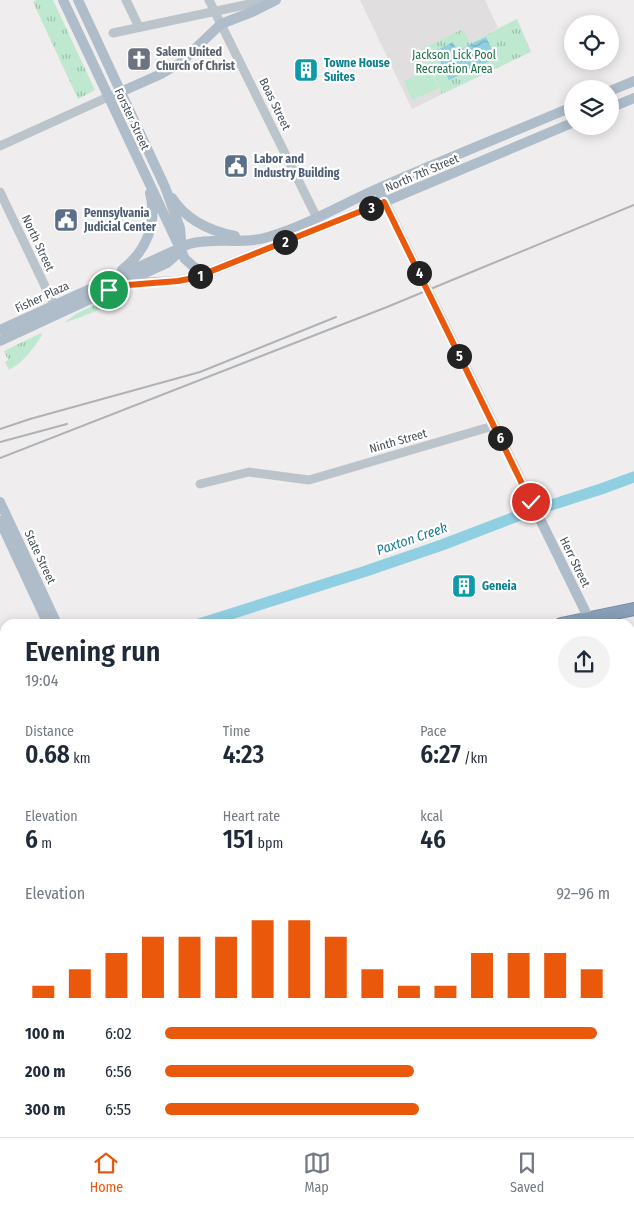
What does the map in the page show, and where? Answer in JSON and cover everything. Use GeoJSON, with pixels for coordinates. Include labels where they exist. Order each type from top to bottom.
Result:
{"type":"FeatureCollection","features":[{"type":"Feature","properties":{"kind":"highway"},"geometry":{"type":"LineString","coordinates":[[596,619],[634,609]]}},
{"type":"Feature","properties":{"kind":"main road","name":"Forster Street"},"geometry":{"type":"LineString","coordinates":[[63,0],[148,182],[189,264],[208,272]]}},
{"type":"Feature","properties":{"kind":"main road","name":"Forster Street"},"geometry":{"type":"LineString","coordinates":[[78,0],[165,187],[179,221],[180,247]]}},
{"type":"Feature","properties":{"kind":"main road"},"geometry":{"type":"LineString","coordinates":[[108,97],[161,74],[180,63],[221,24],[276,0]]}},
{"type":"Feature","properties":{"kind":"main road"},"geometry":{"type":"LineString","coordinates":[[619,87],[634,81]]}},
{"type":"Feature","properties":{"kind":"main road"},"geometry":{"type":"LineString","coordinates":[[619,104],[634,98]]}},
{"type":"Feature","properties":{"kind":"main road","name":"North 7th Street"},"geometry":{"type":"LineString","coordinates":[[180,247],[208,240],[246,241],[265,238],[317,218],[378,189],[564,110]]}},
{"type":"Feature","properties":{"kind":"main road","name":"North 7th Street"},"geometry":{"type":"LineString","coordinates":[[109,285],[187,280],[384,202],[564,126]]}},
{"type":"Feature","properties":{"kind":"main road"},"geometry":{"type":"LineString","coordinates":[[109,285],[137,257],[147,241],[152,214],[152,198],[148,182]]}},
{"type":"Feature","properties":{"kind":"main road"},"geometry":{"type":"LineString","coordinates":[[165,187],[182,210],[206,227],[244,238],[265,238]]}},
{"type":"Feature","properties":{"kind":"main road","name":"Herr Street"},"geometry":{"type":"LineString","coordinates":[[378,189],[588,619]]}},
{"type":"Feature","properties":{"kind":"main road","name":"Fisher Plaza"},"geometry":{"type":"LineString","coordinates":[[0,341],[180,247]]}},
{"type":"Feature","properties":{"kind":"main road","name":"Fisher Plaza"},"geometry":{"type":"LineString","coordinates":[[0,330],[54,305],[109,285]]}},
{"type":"Feature","properties":{"kind":"main road","name":"State Street"},"geometry":{"type":"LineString","coordinates":[[0,502],[55,619]]}},
{"type":"Feature","properties":{"kind":"main road","name":"State Street"},"geometry":{"type":"LineString","coordinates":[[0,521],[46,619]]}},
{"type":"Feature","properties":{"kind":"street"},"geometry":{"type":"LineString","coordinates":[[126,0],[139,27]]}},
{"type":"Feature","properties":{"kind":"street","name":"Boas Street"},"geometry":{"type":"LineString","coordinates":[[209,0],[317,218]]}},
{"type":"Feature","properties":{"kind":"street"},"geometry":{"type":"LineString","coordinates":[[113,33],[268,0]]}},
{"type":"Feature","properties":{"kind":"street"},"geometry":{"type":"LineString","coordinates":[[0,146],[108,97]]}},
{"type":"Feature","properties":{"kind":"street","name":"North Street"},"geometry":{"type":"LineString","coordinates":[[0,192],[54,305]]}},
{"type":"Feature","properties":{"kind":"street","name":"Ninth Street"},"geometry":{"type":"LineString","coordinates":[[200,484],[249,472],[309,480],[493,426]]}},
{"type":"Feature","properties":{"kind":"shaded area"},"geometry":{"type":"Polygon","coordinates":[[[360,0],[485,0],[498,28],[470,43],[463,29],[422,50],[442,94],[412,109],[360,0]]]}},
{"type":"Feature","properties":{"kind":"green space"},"geometry":{"type":"Polygon","coordinates":[[[36,0],[53,0],[95,90],[78,99],[33,2],[36,0]]]}},
{"type":"Feature","properties":{"kind":"green space","name":"Jackson Lick Pool Recreation Area"},"geometry":{"type":"Polygon","coordinates":[[[517,19],[531,52],[442,94],[422,49],[463,29],[470,43],[517,19]]]}},
{"type":"Feature","properties":{"kind":"green space"},"geometry":{"type":"Polygon","coordinates":[[[430,69],[439,88],[412,100],[404,81],[430,69]]]}},
{"type":"Feature","properties":{"kind":"green space"},"geometry":{"type":"Polygon","coordinates":[[[119,293],[124,293],[127,296],[126,300],[64,323],[76,314],[119,293]]]}},
{"type":"Feature","properties":{"kind":"green space"},"geometry":{"type":"Polygon","coordinates":[[[41,333],[42,335],[28,355],[9,370],[5,362],[8,360],[4,351],[41,333]]]}},
{"type":"Feature","properties":{"kind":"water"},"geometry":{"type":"Polygon","coordinates":[[[486,37],[496,58],[449,80],[435,51],[453,42],[457,51],[486,37]]]}},
{"type":"Feature","properties":{"kind":"waterway","name":"Paxton Creek"},"geometry":{"type":"LineString","coordinates":[[215,619],[366,571],[442,545],[520,515],[634,477]]}},
{"type":"Feature","properties":{"kind":"railway"},"geometry":{"type":"LineString","coordinates":[[0,458],[387,307],[634,205]]}},
{"type":"Feature","properties":{"kind":"railway"},"geometry":{"type":"LineString","coordinates":[[0,429],[200,372],[336,317]]}},
{"type":"Feature","properties":{"kind":"railway"},"geometry":{"type":"LineString","coordinates":[[0,442],[67,424]]}},
{"type":"Feature","properties":{"kind":"place","name":"Salem United Church of Christ"},"geometry":{"type":"Point","coordinates":[139,59]}},
{"type":"Feature","properties":{"kind":"place","name":"Towne House Suites"},"geometry":{"type":"Point","coordinates":[306,70]}},
{"type":"Feature","properties":{"kind":"place","name":"Labor and Industry Building"},"geometry":{"type":"Point","coordinates":[236,166]}},
{"type":"Feature","properties":{"kind":"place","name":"Pennsylvania Judicial Center"},"geometry":{"type":"Point","coordinates":[66,220]}},
{"type":"Feature","properties":{"kind":"place","name":"Geneia"},"geometry":{"type":"Point","coordinates":[464,586]}},
{"type":"Feature","properties":{"kind":"route"},"geometry":{"type":"LineString","coordinates":[[109,290],[120,286],[194,278],[384,202],[531,502]]}}]}
